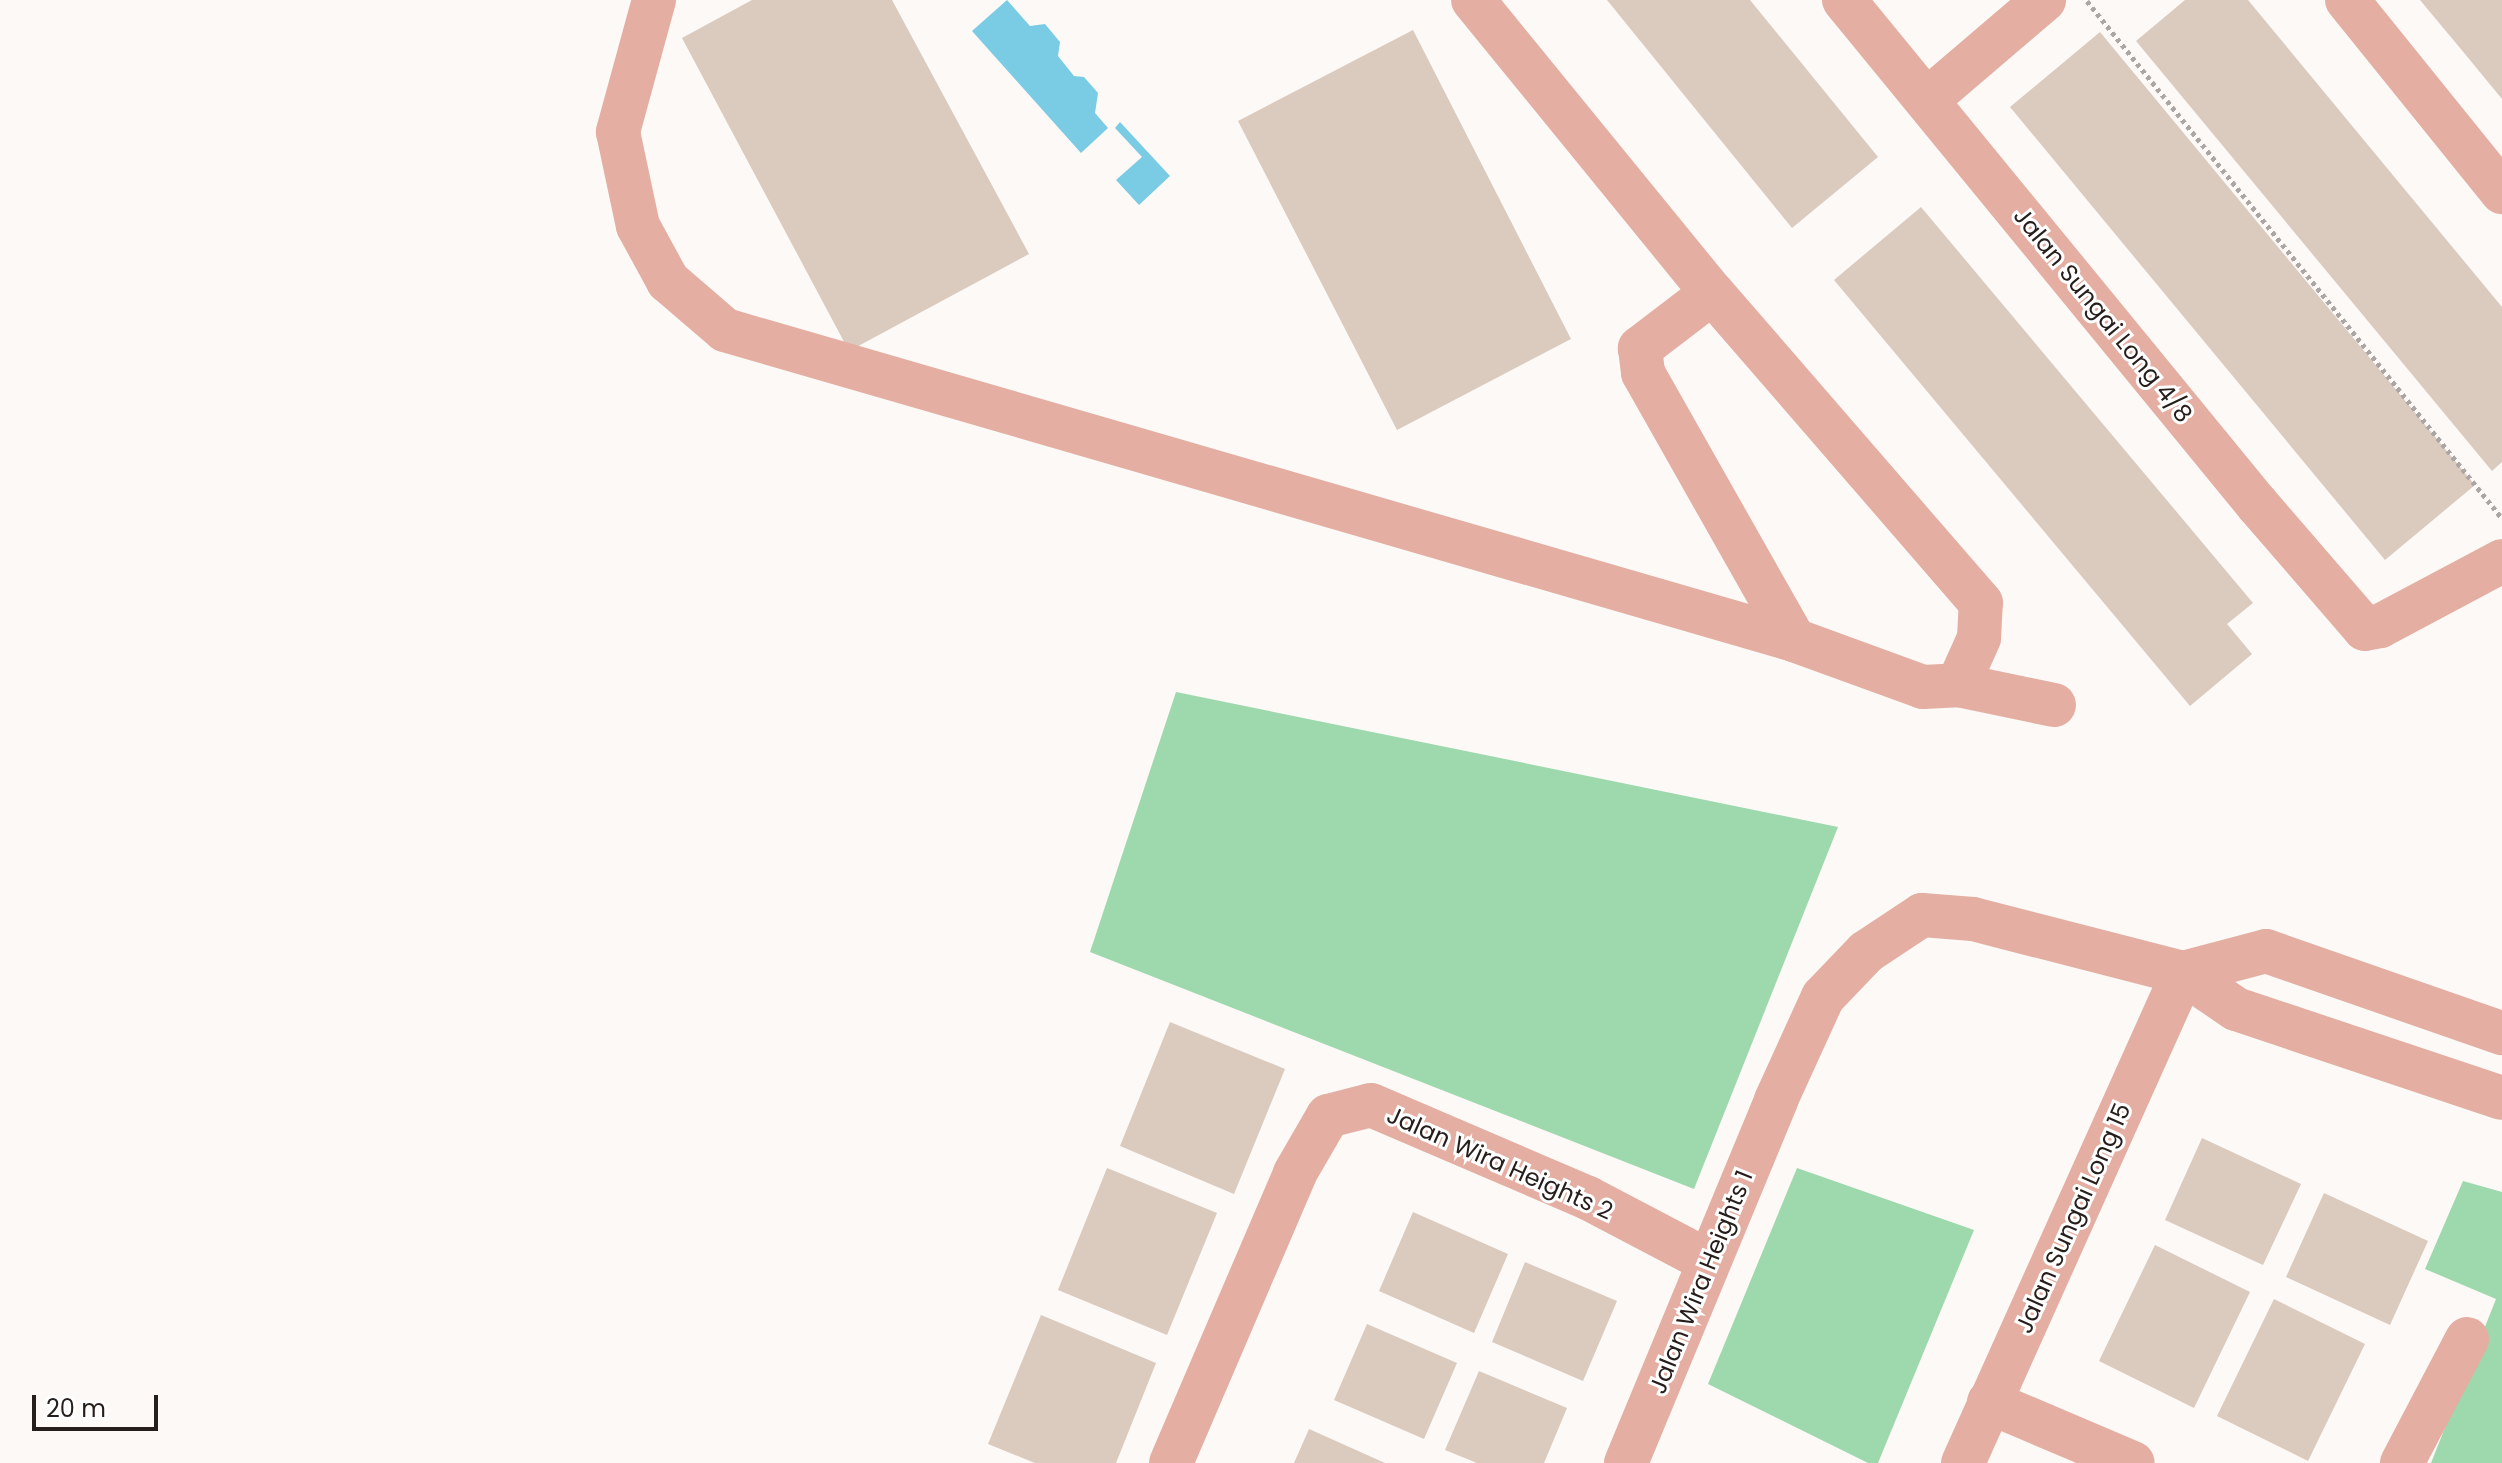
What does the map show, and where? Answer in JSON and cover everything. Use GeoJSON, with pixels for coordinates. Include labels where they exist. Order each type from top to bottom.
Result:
{"type":"FeatureCollection","features":[{"type":"Feature","properties":{"kind":"street"},"geometry":{"type":"LineString","coordinates":[[654,0],[618,132],[638,226],[668,281],[725,330],[1794,640],[1923,687],[1958,685],[2054,705]]}},
{"type":"Feature","properties":{"kind":"street"},"geometry":{"type":"LineString","coordinates":[[1473,0],[1712,293],[1981,603],[1979,638],[1958,685]]}},
{"type":"Feature","properties":{"kind":"street","name":"Jalan Sungai Long 4/8"},"geometry":{"type":"LineString","coordinates":[[1844,0],[2267,515],[2365,629],[2380,626],[2502,561]]}},
{"type":"Feature","properties":{"kind":"street"},"geometry":{"type":"LineString","coordinates":[[1927,100],[2044,0]]}},
{"type":"Feature","properties":{"kind":"street"},"geometry":{"type":"LineString","coordinates":[[2347,0],[2502,192]]}},
{"type":"Feature","properties":{"kind":"street"},"geometry":{"type":"LineString","coordinates":[[1712,293],[1640,348],[1643,373],[1794,640]]}},
{"type":"Feature","properties":{"kind":"street","name":"Jalan Wira Heights 1"},"geometry":{"type":"LineString","coordinates":[[1626,1463],[1776,1100],[1823,997],[1866,952],[1922,915],[1973,919],[2183,973]]}},
{"type":"Feature","properties":{"kind":"street"},"geometry":{"type":"LineString","coordinates":[[2183,973],[2266,951],[2502,1033]]}},
{"type":"Feature","properties":{"kind":"street"},"geometry":{"type":"LineString","coordinates":[[2183,973],[2236,1009],[2502,1098]]}},
{"type":"Feature","properties":{"kind":"street","name":"Jalan Sungai Long 15"},"geometry":{"type":"LineString","coordinates":[[1963,1463],[2183,973]]}},
{"type":"Feature","properties":{"kind":"street","name":"Jalan Wira Heights 2"},"geometry":{"type":"LineString","coordinates":[[1171,1463],[1295,1173],[1328,1116],[1371,1105],[1588,1198],[1708,1261]]}},
{"type":"Feature","properties":{"kind":"street"},"geometry":{"type":"LineString","coordinates":[[2402,1463],[2467,1339]]}},
{"type":"Feature","properties":{"kind":"street"},"geometry":{"type":"LineString","coordinates":[[1989,1402],[2133,1463]]}},
{"type":"Feature","properties":{"kind":"path"},"geometry":{"type":"LineString","coordinates":[[2086,0],[2502,518]]}},
{"type":"Feature","properties":{"kind":"green space"},"geometry":{"type":"Polygon","coordinates":[[[1176,692],[1838,827],[1694,1189],[1090,952],[1176,692]]]}},
{"type":"Feature","properties":{"kind":"green space"},"geometry":{"type":"Polygon","coordinates":[[[1797,1168],[1974,1230],[1878,1463],[1868,1463],[1708,1384],[1797,1168]]]}},
{"type":"Feature","properties":{"kind":"green space"},"geometry":{"type":"Polygon","coordinates":[[[2463,1181],[2502,1192],[2502,1463],[2431,1463],[2496,1299],[2425,1269],[2463,1181]]]}},
{"type":"Feature","properties":{"kind":"water"},"geometry":{"type":"Polygon","coordinates":[[[1007,0],[1030,26],[1045,24],[1060,42],[1058,56],[1074,76],[1084,77],[1098,93],[1095,113],[1108,128],[1081,153],[972,31],[1007,0]]]}},
{"type":"Feature","properties":{"kind":"water"},"geometry":{"type":"Polygon","coordinates":[[[1120,122],[1170,176],[1139,205],[1116,180],[1142,157],[1115,128],[1120,122]]]}},
{"type":"Feature","properties":{"kind":"building"},"geometry":{"type":"Polygon","coordinates":[[[752,0],[892,0],[1029,254],[849,351],[682,38],[752,0]]]}},
{"type":"Feature","properties":{"kind":"building"},"geometry":{"type":"Polygon","coordinates":[[[1607,0],[1750,0],[1878,157],[1792,228],[1607,0]]]}},
{"type":"Feature","properties":{"kind":"building"},"geometry":{"type":"Polygon","coordinates":[[[2185,0],[2248,0],[2502,307],[2502,462],[2492,471],[2136,41],[2185,0]]]}},
{"type":"Feature","properties":{"kind":"building"},"geometry":{"type":"Polygon","coordinates":[[[2420,0],[2502,0],[2502,99],[2465,54],[2420,0]]]}},
{"type":"Feature","properties":{"kind":"building"},"geometry":{"type":"Polygon","coordinates":[[[1413,30],[1571,339],[1397,430],[1238,121],[1413,30]]]}},
{"type":"Feature","properties":{"kind":"building"},"geometry":{"type":"Polygon","coordinates":[[[2100,32],[2475,485],[2385,560],[2010,107],[2100,32]]]}},
{"type":"Feature","properties":{"kind":"building"},"geometry":{"type":"Polygon","coordinates":[[[1921,207],[2253,603],[2227,624],[2252,654],[2190,706],[1834,280],[1921,207]]]}},
{"type":"Feature","properties":{"kind":"building"},"geometry":{"type":"Polygon","coordinates":[[[1170,1022],[1285,1069],[1234,1194],[1120,1146],[1170,1022]]]}},
{"type":"Feature","properties":{"kind":"building"},"geometry":{"type":"Polygon","coordinates":[[[2202,1138],[2301,1184],[2263,1265],[2165,1220],[2202,1138]]]}},
{"type":"Feature","properties":{"kind":"building"},"geometry":{"type":"Polygon","coordinates":[[[1107,1168],[1217,1213],[1167,1335],[1058,1290],[1107,1168]]]}},
{"type":"Feature","properties":{"kind":"building"},"geometry":{"type":"Polygon","coordinates":[[[2324,1193],[2428,1241],[2390,1325],[2286,1277],[2324,1193]]]}},
{"type":"Feature","properties":{"kind":"building"},"geometry":{"type":"Polygon","coordinates":[[[1413,1212],[1508,1254],[1474,1333],[1379,1291],[1413,1212]]]}},
{"type":"Feature","properties":{"kind":"building"},"geometry":{"type":"Polygon","coordinates":[[[2155,1245],[2250,1292],[2194,1408],[2099,1361],[2155,1245]]]}},
{"type":"Feature","properties":{"kind":"building"},"geometry":{"type":"Polygon","coordinates":[[[1525,1262],[1617,1301],[1583,1381],[1492,1342],[1525,1262]]]}},
{"type":"Feature","properties":{"kind":"building"},"geometry":{"type":"Polygon","coordinates":[[[2274,1299],[2365,1344],[2308,1461],[2217,1416],[2274,1299]]]}},
{"type":"Feature","properties":{"kind":"building"},"geometry":{"type":"Polygon","coordinates":[[[1041,1315],[1156,1363],[1116,1463],[1035,1463],[988,1444],[1041,1315]]]}},
{"type":"Feature","properties":{"kind":"building"},"geometry":{"type":"Polygon","coordinates":[[[1367,1324],[1457,1363],[1424,1439],[1334,1400],[1367,1324]]]}},
{"type":"Feature","properties":{"kind":"building"},"geometry":{"type":"Polygon","coordinates":[[[1479,1371],[1567,1408],[1544,1463],[1477,1463],[1445,1450],[1479,1371]]]}},
{"type":"Feature","properties":{"kind":"building"},"geometry":{"type":"Polygon","coordinates":[[[1309,1429],[1385,1463],[1294,1463],[1309,1429]]]}}]}
